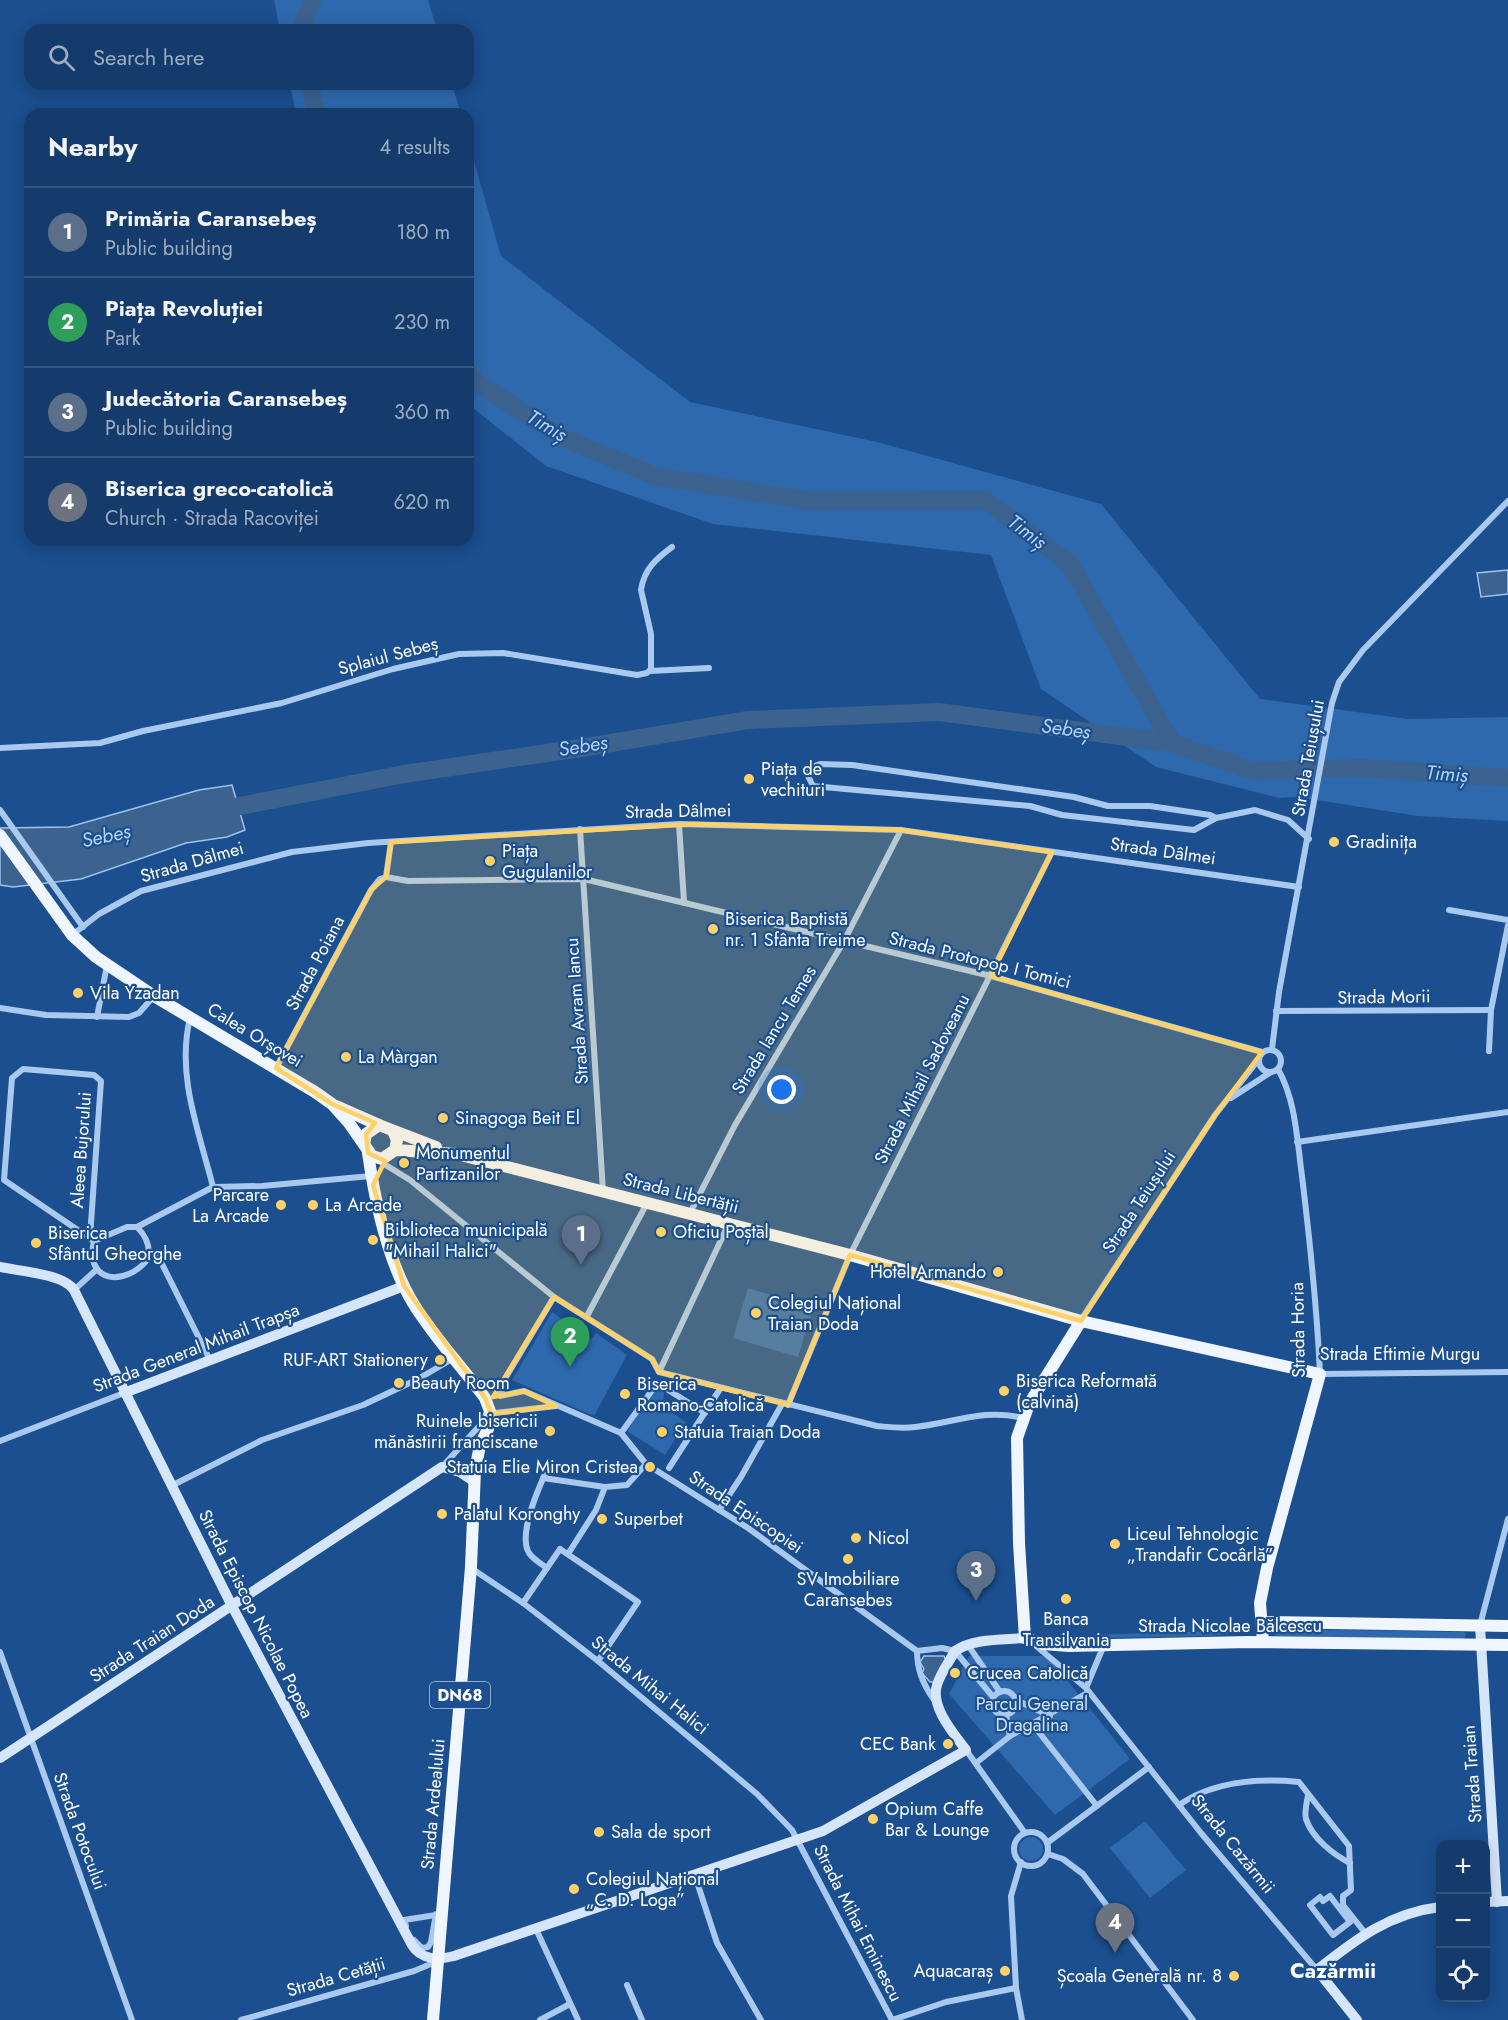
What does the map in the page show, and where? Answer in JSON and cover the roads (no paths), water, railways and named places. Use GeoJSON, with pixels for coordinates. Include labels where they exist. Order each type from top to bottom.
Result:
{"type":"FeatureCollection","features":[{"type":"Feature","properties":{"kind":"main road","name":"Calea Orșovei"},"geometry":{"type":"LineString","coordinates":[[0,835],[69,919],[72,935],[107,965],[332,1104],[379,1125]]}},
{"type":"Feature","properties":{"kind":"main road","name":"Calea Orșovei"},"geometry":{"type":"LineString","coordinates":[[332,1104],[366,1149]]}},
{"type":"Feature","properties":{"kind":"main road"},"geometry":{"type":"LineString","coordinates":[[372,1181],[389,1157],[397,1140],[393,1131],[379,1125],[366,1134],[366,1149],[372,1181],[404,1286],[414,1305],[485,1398],[491,1414]]}},
{"type":"Feature","properties":{"kind":"main road","name":"Strada Libertății"},"geometry":{"type":"LineString","coordinates":[[393,1131],[446,1151],[850,1255],[1081,1321]]}},
{"type":"Feature","properties":{"kind":"main road"},"geometry":{"type":"LineString","coordinates":[[366,1149],[377,1158],[389,1157]]}},
{"type":"Feature","properties":{"kind":"main road","name":"Strada Libertății"},"geometry":{"type":"LineString","coordinates":[[389,1157],[446,1151]]}},
{"type":"Feature","properties":{"kind":"main road","name":"Strada Eftimie Murgu"},"geometry":{"type":"LineString","coordinates":[[1081,1321],[1320,1374]]}},
{"type":"Feature","properties":{"kind":"main road"},"geometry":{"type":"LineString","coordinates":[[1025,1638],[1022,1618],[1016,1446],[1023,1418],[1038,1388],[1081,1321]]}},
{"type":"Feature","properties":{"kind":"main road","name":"Strada Horia"},"geometry":{"type":"LineString","coordinates":[[1263,1642],[1260,1603],[1267,1568],[1320,1374]]}},
{"type":"Feature","properties":{"kind":"main road","name":"Strada Ardealului"},"geometry":{"type":"LineString","coordinates":[[433,2020],[439,1914],[471,1568],[475,1482],[480,1445],[488,1429],[491,1414]]}},
{"type":"Feature","properties":{"kind":"main road","name":"Strada Nicolae Bălcescu"},"geometry":{"type":"LineString","coordinates":[[1263,1622],[1508,1626]]}},
{"type":"Feature","properties":{"kind":"main road","name":"Strada Nicolae Bălcescu"},"geometry":{"type":"LineString","coordinates":[[1025,1638],[1056,1646],[1263,1642],[1508,1645]]}},
{"type":"Feature","properties":{"kind":"street","name":"Strada Teiușului"},"geometry":{"type":"LineString","coordinates":[[1272,1049],[1276,1011],[1331,712],[1339,682],[1363,650],[1508,501]]}},
{"type":"Feature","properties":{"kind":"street"},"geometry":{"type":"LineString","coordinates":[[650,671],[653,652],[641,590],[642,580],[647,569],[672,547]]}},
{"type":"Feature","properties":{"kind":"street","name":"Splaiul Sebeș"},"geometry":{"type":"LineString","coordinates":[[0,748],[100,743],[143,731],[282,703],[393,669],[459,654],[503,653],[637,675],[650,671],[708,668]]}},
{"type":"Feature","properties":{"kind":"street"},"geometry":{"type":"LineString","coordinates":[[1216,818],[1210,815],[1150,806],[1107,806],[1074,797],[852,765],[820,764],[809,768],[808,776],[813,786],[1030,806],[1062,815],[1194,830],[1216,818],[1255,810],[1288,820],[1309,839]]}},
{"type":"Feature","properties":{"kind":"street"},"geometry":{"type":"LineString","coordinates":[[0,810],[69,919],[83,927]]}},
{"type":"Feature","properties":{"kind":"street"},"geometry":{"type":"LineString","coordinates":[[679,824],[684,902]]}},
{"type":"Feature","properties":{"kind":"street","name":"Strada Dâlmei"},"geometry":{"type":"LineString","coordinates":[[72,935],[123,899],[163,884],[292,852],[391,842],[679,824],[901,830],[1299,887]]}},
{"type":"Feature","properties":{"kind":"street","name":"Strada Avram Iancu"},"geometry":{"type":"LineString","coordinates":[[580,829],[603,1192]]}},
{"type":"Feature","properties":{"kind":"street","name":"Strada Iancu Temes"},"geometry":{"type":"LineString","coordinates":[[690,1214],[735,1125],[844,941],[901,830]]}},
{"type":"Feature","properties":{"kind":"street"},"geometry":{"type":"LineString","coordinates":[[387,877],[391,842]]}},
{"type":"Feature","properties":{"kind":"street","name":"Strada Mihail Sadoveanu"},"geometry":{"type":"LineString","coordinates":[[718,1510],[741,1477],[785,1404],[850,1255],[1053,852]]}},
{"type":"Feature","properties":{"kind":"street","name":"Strada Protopop I Tomici"},"geometry":{"type":"LineString","coordinates":[[387,877],[408,881],[460,882],[584,879],[991,976],[1262,1052]]}},
{"type":"Feature","properties":{"kind":"street","name":"Strada Poiana"},"geometry":{"type":"LineString","coordinates":[[276,1068],[371,890],[380,879],[387,877]]}},
{"type":"Feature","properties":{"kind":"street"},"geometry":{"type":"LineString","coordinates":[[1449,910],[1508,920]]}},
{"type":"Feature","properties":{"kind":"street"},"geometry":{"type":"LineString","coordinates":[[1489,1051],[1491,1010],[1508,925]]}},
{"type":"Feature","properties":{"kind":"street"},"geometry":{"type":"LineString","coordinates":[[97,1017],[107,965]]}},
{"type":"Feature","properties":{"kind":"street"},"geometry":{"type":"LineString","coordinates":[[0,1008],[46,1015],[135,1017],[154,996]]}},
{"type":"Feature","properties":{"kind":"street","name":"Strada Morii"},"geometry":{"type":"LineString","coordinates":[[1276,1011],[1491,1010]]}},
{"type":"Feature","properties":{"kind":"street"},"geometry":{"type":"LineString","coordinates":[[190,1016],[184,1041],[184,1071],[213,1187]]}},
{"type":"Feature","properties":{"kind":"street"},"geometry":{"type":"LineString","coordinates":[[1272,1049],[1280,1055],[1281,1063],[1278,1069],[1271,1072],[1262,1068],[1259,1059],[1262,1052],[1272,1049]]}},
{"type":"Feature","properties":{"kind":"street","name":"Strada Teiușului"},"geometry":{"type":"LineString","coordinates":[[1081,1321],[1171,1180],[1226,1101],[1259,1059]]}},
{"type":"Feature","properties":{"kind":"street","name":"Strada Horia"},"geometry":{"type":"LineString","coordinates":[[1278,1069],[1289,1095],[1297,1142],[1316,1286],[1320,1374]]}},
{"type":"Feature","properties":{"kind":"street","name":"Aleea Bujorului"},"geometry":{"type":"LineString","coordinates":[[23,1070],[94,1076],[101,1081],[92,1239],[4,1180],[11,1089],[16,1073],[23,1070]]}},
{"type":"Feature","properties":{"kind":"street","name":"Strada Teiușului"},"geometry":{"type":"LineString","coordinates":[[1226,1101],[1271,1072]]}},
{"type":"Feature","properties":{"kind":"street"},"geometry":{"type":"LineString","coordinates":[[1297,1142],[1508,1112]]}},
{"type":"Feature","properties":{"kind":"street"},"geometry":{"type":"LineString","coordinates":[[389,1157],[410,1179],[554,1297],[652,1359],[659,1372],[857,1423],[898,1428],[928,1425],[978,1414],[996,1413],[1023,1418]]}},
{"type":"Feature","properties":{"kind":"street"},"geometry":{"type":"LineString","coordinates":[[137,1227],[146,1239],[149,1253],[144,1264],[120,1275],[103,1276],[96,1270],[91,1258],[92,1239],[127,1227],[137,1227],[213,1187],[372,1181]]}},
{"type":"Feature","properties":{"kind":"street"},"geometry":{"type":"LineString","coordinates":[[587,1316],[647,1203]]}},
{"type":"Feature","properties":{"kind":"street"},"geometry":{"type":"LineString","coordinates":[[659,1372],[729,1223]]}},
{"type":"Feature","properties":{"kind":"street"},"geometry":{"type":"LineString","coordinates":[[149,1253],[160,1260],[210,1360]]}},
{"type":"Feature","properties":{"kind":"street"},"geometry":{"type":"LineString","coordinates":[[0,1267],[57,1279],[71,1285],[74,1290],[96,1270]]}},
{"type":"Feature","properties":{"kind":"street","name":"Strada General Mihail Trapșa"},"geometry":{"type":"LineString","coordinates":[[0,1441],[404,1286]]}},
{"type":"Feature","properties":{"kind":"street","name":"Strada Episcop Nicolae Popea"},"geometry":{"type":"LineString","coordinates":[[74,1290],[232,1606],[415,1950],[438,1960]]}},
{"type":"Feature","properties":{"kind":"street","name":"Strada Episcopiei"},"geometry":{"type":"LineString","coordinates":[[554,1297],[506,1377],[500,1396],[524,1391],[621,1433],[646,1464],[718,1510],[917,1651]]}},
{"type":"Feature","properties":{"kind":"street"},"geometry":{"type":"LineString","coordinates":[[171,1486],[262,1440],[363,1405],[418,1379],[455,1358]]}},
{"type":"Feature","properties":{"kind":"street","name":"Strada Eftimie Murgu"},"geometry":{"type":"LineString","coordinates":[[1320,1374],[1508,1372]]}},
{"type":"Feature","properties":{"kind":"street"},"geometry":{"type":"LineString","coordinates":[[621,1433],[655,1386],[705,1413]]}},
{"type":"Feature","properties":{"kind":"street"},"geometry":{"type":"LineString","coordinates":[[669,1468],[720,1389]]}},
{"type":"Feature","properties":{"kind":"street"},"geometry":{"type":"LineString","coordinates":[[475,1482],[460,1472],[442,1467],[482,1423],[486,1414],[556,1406]]}},
{"type":"Feature","properties":{"kind":"street"},"geometry":{"type":"LineString","coordinates":[[547,1568],[528,1552],[525,1543],[527,1520],[544,1476],[606,1487],[627,1485],[646,1464]]}},
{"type":"Feature","properties":{"kind":"street","name":"Strada Traian Doda"},"geometry":{"type":"LineString","coordinates":[[0,1758],[442,1467]]}},
{"type":"Feature","properties":{"kind":"street"},"geometry":{"type":"LineString","coordinates":[[568,1554],[596,1510],[606,1487]]}},
{"type":"Feature","properties":{"kind":"street"},"geometry":{"type":"LineString","coordinates":[[1480,1626],[1508,1519]]}},
{"type":"Feature","properties":{"kind":"street"},"geometry":{"type":"LineString","coordinates":[[523,1603],[560,1549],[638,1602],[598,1661]]}},
{"type":"Feature","properties":{"kind":"street","name":"Strada Mihai Halici"},"geometry":{"type":"LineString","coordinates":[[471,1568],[523,1603],[598,1661],[757,1794],[792,1830],[798,1841]]}},
{"type":"Feature","properties":{"kind":"street","name":"Strada Traian"},"geometry":{"type":"LineString","coordinates":[[1480,1626],[1503,1902]]}},
{"type":"Feature","properties":{"kind":"street","name":"Strada Nicolae Bălcescu"},"geometry":{"type":"LineString","coordinates":[[955,1651],[968,1645],[1025,1638]]}},
{"type":"Feature","properties":{"kind":"street","name":"Strada Cazărmii"},"geometry":{"type":"LineString","coordinates":[[1025,1638],[1061,1664],[1087,1690],[1357,2020]]}},
{"type":"Feature","properties":{"kind":"street"},"geometry":{"type":"LineString","coordinates":[[968,1645],[1000,1692]]}},
{"type":"Feature","properties":{"kind":"street"},"geometry":{"type":"LineString","coordinates":[[976,1763],[1011,1736],[1034,1726],[1087,1690],[1104,1645]]}},
{"type":"Feature","properties":{"kind":"street"},"geometry":{"type":"LineString","coordinates":[[1016,1700],[1013,1712],[1006,1715],[995,1712],[992,1705],[993,1697],[955,1651],[942,1648],[917,1651],[917,1667],[925,1688],[940,1708],[949,1726],[1025,1833]]}},
{"type":"Feature","properties":{"kind":"street"},"geometry":{"type":"LineString","coordinates":[[940,1708],[936,1687],[955,1651]]}},
{"type":"Feature","properties":{"kind":"street","name":"Strada Potocului"},"geometry":{"type":"LineString","coordinates":[[0,1652],[132,2020]]}},
{"type":"Feature","properties":{"kind":"street"},"geometry":{"type":"LineString","coordinates":[[993,1697],[1000,1692],[1008,1692],[1016,1700],[1050,1716]]}},
{"type":"Feature","properties":{"kind":"street"},"geometry":{"type":"LineString","coordinates":[[1006,1715],[1011,1736]]}},
{"type":"Feature","properties":{"kind":"street"},"geometry":{"type":"LineString","coordinates":[[1034,1726],[1097,1806]]}},
{"type":"Feature","properties":{"kind":"street"},"geometry":{"type":"LineString","coordinates":[[438,1960],[798,1841],[823,1831],[966,1750]]}},
{"type":"Feature","properties":{"kind":"street"},"geometry":{"type":"LineString","coordinates":[[1047,1843],[1149,1767]]}},
{"type":"Feature","properties":{"kind":"street"},"geometry":{"type":"LineString","coordinates":[[1179,1805],[1209,1788],[1241,1782],[1299,1782],[1349,1846],[1351,1890],[1343,1896],[1343,1905],[1366,1934]]}},
{"type":"Feature","properties":{"kind":"street"},"geometry":{"type":"LineString","coordinates":[[1308,1795],[1305,1817],[1309,1825],[1334,1856],[1350,1863]]}},
{"type":"Feature","properties":{"kind":"street"},"geometry":{"type":"LineString","coordinates":[[1022,2020],[1016,1988],[1011,1896],[1021,1862],[1014,1849],[1017,1839],[1025,1833],[1036,1832],[1047,1843],[1048,1854]]}},
{"type":"Feature","properties":{"kind":"street","name":"Strada Mihai Eminescu"},"geometry":{"type":"LineString","coordinates":[[798,1841],[892,2020]]}},
{"type":"Feature","properties":{"kind":"street"},"geometry":{"type":"LineString","coordinates":[[1021,1862],[1036,1865],[1048,1854]]}},
{"type":"Feature","properties":{"kind":"street"},"geometry":{"type":"LineString","coordinates":[[1048,1854],[1063,1859],[1083,1874],[1193,2020]]}},
{"type":"Feature","properties":{"kind":"street"},"geometry":{"type":"LineString","coordinates":[[694,1876],[717,1943],[761,2020]]}},
{"type":"Feature","properties":{"kind":"street"},"geometry":{"type":"LineString","coordinates":[[1330,1896],[1350,1922],[1333,1935],[1310,1905],[1320,1898],[1323,1901],[1330,1896]]}},
{"type":"Feature","properties":{"kind":"street"},"geometry":{"type":"LineString","coordinates":[[1317,1970],[1366,1934],[1404,1914],[1436,1908]]}},
{"type":"Feature","properties":{"kind":"street"},"geometry":{"type":"LineString","coordinates":[[439,1914],[432,1942],[428,1947],[422,1948],[417,1944],[401,1921],[439,1914]]}},
{"type":"Feature","properties":{"kind":"street"},"geometry":{"type":"LineString","coordinates":[[536,1929],[578,2020]]}},
{"type":"Feature","properties":{"kind":"street","name":"Strada Cetății"},"geometry":{"type":"LineString","coordinates":[[241,2020],[414,1971],[438,1960]]}},
{"type":"Feature","properties":{"kind":"street"},"geometry":{"type":"LineString","coordinates":[[627,1985],[642,2020]]}},
{"type":"Feature","properties":{"kind":"street"},"geometry":{"type":"LineString","coordinates":[[892,2020],[946,2002],[1016,1988]]}},
{"type":"Feature","properties":{"kind":"street"},"geometry":{"type":"LineString","coordinates":[[540,2020],[570,2004]]}},
{"type":"Feature","properties":{"kind":"water"},"geometry":{"type":"Polygon","coordinates":[[[1508,570],[1508,594],[1481,597],[1477,573],[1508,570]]]}},
{"type":"Feature","properties":{"kind":"water"},"geometry":{"type":"Polygon","coordinates":[[[232,785],[245,830],[227,837],[186,843],[81,879],[13,887],[0,885],[0,828],[69,827],[199,790],[232,785]]]}},
{"type":"Feature","properties":{"kind":"water"},"geometry":{"type":"Polygon","coordinates":[[[924,1656],[944,1656],[946,1661],[934,1682],[930,1682],[922,1673],[924,1669],[920,1662],[924,1656]]]}},
{"type":"Feature","properties":{"kind":"waterway","name":"Timiș"},"geometry":{"type":"LineString","coordinates":[[303,24],[313,0]]}},
{"type":"Feature","properties":{"kind":"waterway","name":"Timiș"},"geometry":{"type":"LineString","coordinates":[[311,90],[315,108]]}},
{"type":"Feature","properties":{"kind":"waterway","name":"Timiș"},"geometry":{"type":"LineString","coordinates":[[474,380],[561,437],[655,476],[808,501],[985,500],[1070,564],[1172,743]]}},
{"type":"Feature","properties":{"kind":"waterway","name":"Sebeș"},"geometry":{"type":"LineString","coordinates":[[214,811],[404,774],[748,720],[939,712],[1172,743],[1253,771],[1360,768],[1508,778]]}},
{"type":"Feature","properties":{"kind":"place","name":"Piața de vechituri"},"geometry":{"type":"Point","coordinates":[749,779]}},
{"type":"Feature","properties":{"kind":"place","name":"Gradinița"},"geometry":{"type":"Point","coordinates":[1334,842]}},
{"type":"Feature","properties":{"kind":"place","name":"Piața Gugulanilor"},"geometry":{"type":"Point","coordinates":[490,861]}},
{"type":"Feature","properties":{"kind":"place","name":"Biserica Baptistă nr. 1 Sfânta Treime"},"geometry":{"type":"Point","coordinates":[713,929]}},
{"type":"Feature","properties":{"kind":"place","name":"Vila Yzadan"},"geometry":{"type":"Point","coordinates":[78,993]}},
{"type":"Feature","properties":{"kind":"place","name":"La Màrgan"},"geometry":{"type":"Point","coordinates":[346,1057]}},
{"type":"Feature","properties":{"kind":"place","name":"Sinagoga Beit El"},"geometry":{"type":"Point","coordinates":[443,1118]}},
{"type":"Feature","properties":{"kind":"place","name":"Monumentul Partizanilor"},"geometry":{"type":"Point","coordinates":[404,1163]}},
{"type":"Feature","properties":{"kind":"place","name":"Parcare La Arcade"},"geometry":{"type":"Point","coordinates":[281,1205]}},
{"type":"Feature","properties":{"kind":"place","name":"La Arcade"},"geometry":{"type":"Point","coordinates":[313,1205]}},
{"type":"Feature","properties":{"kind":"place","name":"Oficiu Poștal"},"geometry":{"type":"Point","coordinates":[661,1232]}},
{"type":"Feature","properties":{"kind":"place","name":"Biblioteca municipală \"Mihail Halici\""},"geometry":{"type":"Point","coordinates":[373,1240]}},
{"type":"Feature","properties":{"kind":"place","name":"Biserica Sfântul Gheorghe"},"geometry":{"type":"Point","coordinates":[36,1243]}},
{"type":"Feature","properties":{"kind":"place","name":"Primăria Caransebeș"},"geometry":{"type":"Point","coordinates":[581,1265]}},
{"type":"Feature","properties":{"kind":"place","name":"Hotel Armando"},"geometry":{"type":"Point","coordinates":[998,1272]}},
{"type":"Feature","properties":{"kind":"place","name":"Colegiul Național Traian Doda"},"geometry":{"type":"Point","coordinates":[756,1313]}},
{"type":"Feature","properties":{"kind":"place","name":"RUF-ART Stationery"},"geometry":{"type":"Point","coordinates":[440,1360]}},
{"type":"Feature","properties":{"kind":"place","name":"Piața Revoluției"},"geometry":{"type":"Point","coordinates":[570,1367]}},
{"type":"Feature","properties":{"kind":"place","name":"Beauty Room"},"geometry":{"type":"Point","coordinates":[399,1383]}},
{"type":"Feature","properties":{"kind":"place","name":"Biserica Reformată (calvină)"},"geometry":{"type":"Point","coordinates":[1004,1391]}},
{"type":"Feature","properties":{"kind":"place","name":"Biserica Romano-Catolică"},"geometry":{"type":"Point","coordinates":[625,1394]}},
{"type":"Feature","properties":{"kind":"place","name":"Ruinele bisericii mănăstirii franciscane"},"geometry":{"type":"Point","coordinates":[550,1431]}},
{"type":"Feature","properties":{"kind":"place","name":"Statuia Traian Doda"},"geometry":{"type":"Point","coordinates":[662,1432]}},
{"type":"Feature","properties":{"kind":"place","name":"Statuia Elie Miron Cristea"},"geometry":{"type":"Point","coordinates":[650,1467]}},
{"type":"Feature","properties":{"kind":"place","name":"Palatul Koronghy"},"geometry":{"type":"Point","coordinates":[442,1514]}},
{"type":"Feature","properties":{"kind":"place","name":"Superbet"},"geometry":{"type":"Point","coordinates":[602,1519]}},
{"type":"Feature","properties":{"kind":"place","name":"Nicol"},"geometry":{"type":"Point","coordinates":[856,1538]}},
{"type":"Feature","properties":{"kind":"place","name":"Liceul Tehnologic „Trandafir Cocârlă”"},"geometry":{"type":"Point","coordinates":[1115,1544]}},
{"type":"Feature","properties":{"kind":"place","name":"SV Imobiliare Caransebes"},"geometry":{"type":"Point","coordinates":[848,1559]}},
{"type":"Feature","properties":{"kind":"place","name":"Banca Transilvania"},"geometry":{"type":"Point","coordinates":[1066,1599]}},
{"type":"Feature","properties":{"kind":"place","name":"Judecătoria Caransebeș"},"geometry":{"type":"Point","coordinates":[976,1601]}},
{"type":"Feature","properties":{"kind":"place","name":"Crucea Catolică"},"geometry":{"type":"Point","coordinates":[955,1673]}},
{"type":"Feature","properties":{"kind":"place","name":"CEC Bank"},"geometry":{"type":"Point","coordinates":[948,1744]}},
{"type":"Feature","properties":{"kind":"place","name":"Opium Caffe Bar & Lounge"},"geometry":{"type":"Point","coordinates":[873,1819]}},
{"type":"Feature","properties":{"kind":"place","name":"Sala de sport"},"geometry":{"type":"Point","coordinates":[599,1832]}},
{"type":"Feature","properties":{"kind":"place","name":"Colegiul Național „C. D. Loga”"},"geometry":{"type":"Point","coordinates":[574,1889]}},
{"type":"Feature","properties":{"kind":"place","name":"Biserica greco-catolică"},"geometry":{"type":"Point","coordinates":[1115,1953]}},
{"type":"Feature","properties":{"kind":"place","name":"Aquacaraș"},"geometry":{"type":"Point","coordinates":[1005,1971]}},
{"type":"Feature","properties":{"kind":"place","name":"Școala Generală nr. 8"},"geometry":{"type":"Point","coordinates":[1234,1976]}},
{"type":"Feature","properties":{"kind":"district","name":"Cazărmii"},"geometry":{"type":"Point","coordinates":[1333,1971]}},
{"type":"Feature","properties":{"kind":"park label","name":"Parcul General Dragalina"},"geometry":{"type":"Point","coordinates":[1032,1714]}}]}
